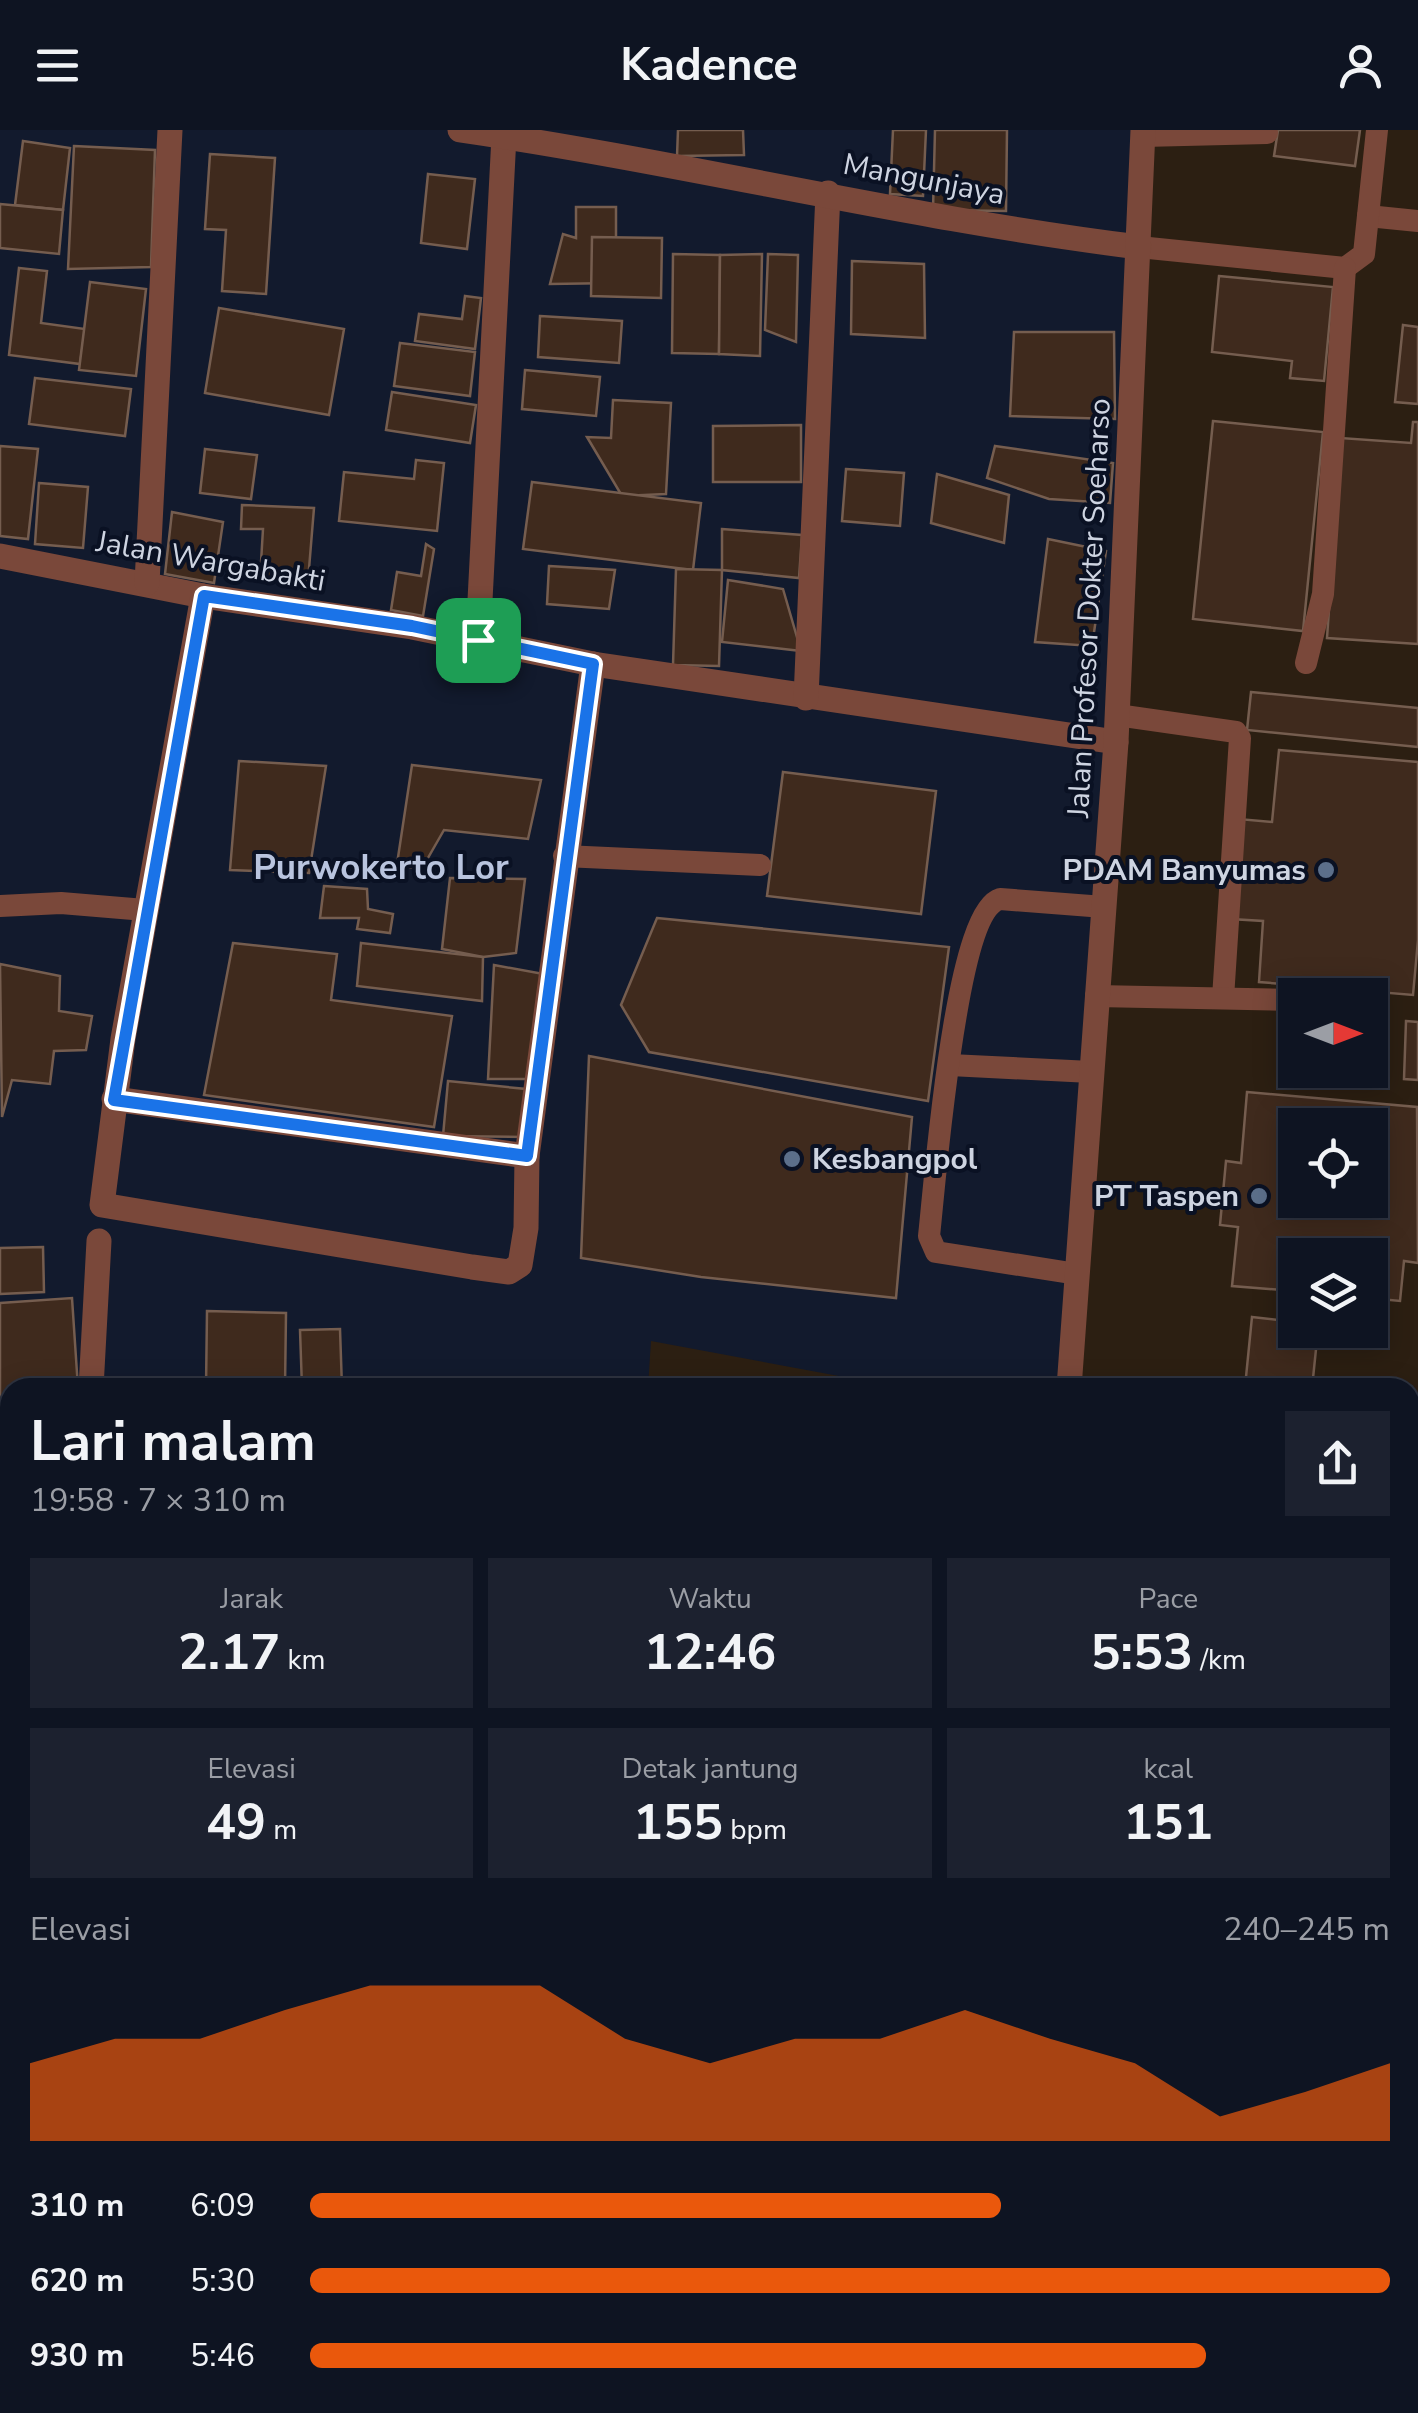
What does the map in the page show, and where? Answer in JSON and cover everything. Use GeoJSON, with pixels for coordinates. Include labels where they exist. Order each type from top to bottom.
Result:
{"type":"FeatureCollection","features":[{"type":"Feature","properties":{"kind":"street"},"geometry":{"type":"LineString","coordinates":[[146,583],[170,130]]}},
{"type":"Feature","properties":{"kind":"street","name":"Mangunjaya"},"geometry":{"type":"LineString","coordinates":[[460,130],[828,193],[1028,233],[1139,246]]}},
{"type":"Feature","properties":{"kind":"street","name":"Jalan Profesor Dokter Soeharso"},"geometry":{"type":"LineString","coordinates":[[1070,1378],[1116,742],[1143,133]]}},
{"type":"Feature","properties":{"kind":"street"},"geometry":{"type":"LineString","coordinates":[[478,640],[504,136]]}},
{"type":"Feature","properties":{"kind":"street"},"geometry":{"type":"LineString","coordinates":[[806,698],[828,193]]}},
{"type":"Feature","properties":{"kind":"street","name":"Jalan Wargabakti"},"geometry":{"type":"LineString","coordinates":[[0,556],[204,596],[412,626],[593,664],[1116,742]]}},
{"type":"Feature","properties":{"kind":"street"},"geometry":{"type":"LineString","coordinates":[[204,596],[145,910],[114,1100],[102,1205],[508,1272],[520,1265],[527,1156],[564,856],[593,664]]}},
{"type":"Feature","properties":{"kind":"street"},"geometry":{"type":"LineString","coordinates":[[114,1100],[527,1156]]}},
{"type":"Feature","properties":{"kind":"street"},"geometry":{"type":"LineString","coordinates":[[92,1378],[99,1241]]}},
{"type":"Feature","properties":{"kind":"lane"},"geometry":{"type":"LineString","coordinates":[[1139,246],[1345,268],[1364,254],[1377,130]]}},
{"type":"Feature","properties":{"kind":"lane"},"geometry":{"type":"LineString","coordinates":[[1143,133],[1267,133]]}},
{"type":"Feature","properties":{"kind":"lane"},"geometry":{"type":"LineString","coordinates":[[1368,216],[1418,221]]}},
{"type":"Feature","properties":{"kind":"lane"},"geometry":{"type":"LineString","coordinates":[[1306,663],[1323,594],[1345,268]]}},
{"type":"Feature","properties":{"kind":"lane"},"geometry":{"type":"LineString","coordinates":[[1117,715],[1236,732],[1240,738],[1223,998]]}},
{"type":"Feature","properties":{"kind":"lane"},"geometry":{"type":"LineString","coordinates":[[564,856],[760,865]]}},
{"type":"Feature","properties":{"kind":"lane"},"geometry":{"type":"LineString","coordinates":[[1077,1274],[936,1252],[929,1236],[960,978],[980,916],[990,902],[1039,900],[1104,907]]}},
{"type":"Feature","properties":{"kind":"lane"},"geometry":{"type":"LineString","coordinates":[[0,906],[61,903],[145,910]]}},
{"type":"Feature","properties":{"kind":"lane"},"geometry":{"type":"LineString","coordinates":[[1096,996],[1278,1000]]}},
{"type":"Feature","properties":{"kind":"lane"},"geometry":{"type":"LineString","coordinates":[[950,1065],[1091,1072]]}},
{"type":"Feature","properties":{"kind":"shaded area"},"geometry":{"type":"Polygon","coordinates":[[[1152,130],[1418,130],[1418,1378],[1074,1378],[1152,130]]]}},
{"type":"Feature","properties":{"kind":"shaded area"},"geometry":{"type":"Polygon","coordinates":[[[651,1341],[850,1378],[649,1378],[651,1341]]]}},
{"type":"Feature","properties":{"kind":"building"},"geometry":{"type":"Polygon","coordinates":[[[678,130],[743,130],[744,155],[677,156],[678,130]]]}},
{"type":"Feature","properties":{"kind":"building"},"geometry":{"type":"Polygon","coordinates":[[[893,130],[926,130],[923,196],[890,194],[893,130]]]}},
{"type":"Feature","properties":{"kind":"building"},"geometry":{"type":"Polygon","coordinates":[[[935,130],[1007,130],[1006,211],[933,210],[935,130]]]}},
{"type":"Feature","properties":{"kind":"building"},"geometry":{"type":"Polygon","coordinates":[[[1278,130],[1360,130],[1355,166],[1274,156],[1278,130]]]}},
{"type":"Feature","properties":{"kind":"building"},"geometry":{"type":"Polygon","coordinates":[[[23,141],[70,148],[63,210],[15,205],[23,141]]]}},
{"type":"Feature","properties":{"kind":"building"},"geometry":{"type":"Polygon","coordinates":[[[74,146],[155,150],[151,267],[68,269],[74,146]]]}},
{"type":"Feature","properties":{"kind":"building"},"geometry":{"type":"Polygon","coordinates":[[[210,154],[275,158],[266,294],[222,291],[226,230],[205,229],[210,154]]]}},
{"type":"Feature","properties":{"kind":"building"},"geometry":{"type":"Polygon","coordinates":[[[428,174],[475,179],[467,249],[421,243],[428,174]]]}},
{"type":"Feature","properties":{"kind":"building"},"geometry":{"type":"Polygon","coordinates":[[[0,204],[63,210],[59,254],[0,248],[0,204]]]}},
{"type":"Feature","properties":{"kind":"building"},"geometry":{"type":"Polygon","coordinates":[[[576,207],[616,207],[616,283],[550,284],[563,234],[576,238],[576,207]]]}},
{"type":"Feature","properties":{"kind":"building"},"geometry":{"type":"Polygon","coordinates":[[[592,237],[662,238],[661,298],[591,296],[592,237]]]}},
{"type":"Feature","properties":{"kind":"building"},"geometry":{"type":"Polygon","coordinates":[[[673,254],[720,255],[719,354],[672,353],[673,254]]]}},
{"type":"Feature","properties":{"kind":"building"},"geometry":{"type":"Polygon","coordinates":[[[762,254],[760,356],[719,354],[720,255],[762,254]]]}},
{"type":"Feature","properties":{"kind":"building"},"geometry":{"type":"Polygon","coordinates":[[[768,254],[798,255],[796,342],[765,330],[768,254]]]}},
{"type":"Feature","properties":{"kind":"building"},"geometry":{"type":"Polygon","coordinates":[[[852,261],[924,264],[925,338],[851,334],[852,261]]]}},
{"type":"Feature","properties":{"kind":"building"},"geometry":{"type":"Polygon","coordinates":[[[19,268],[47,271],[41,323],[85,329],[80,364],[9,355],[19,268]]]}},
{"type":"Feature","properties":{"kind":"building"},"geometry":{"type":"Polygon","coordinates":[[[1219,276],[1333,287],[1324,381],[1290,378],[1292,361],[1212,352],[1219,276]]]}},
{"type":"Feature","properties":{"kind":"building"},"geometry":{"type":"Polygon","coordinates":[[[90,282],[146,289],[136,376],[79,370],[90,282]]]}},
{"type":"Feature","properties":{"kind":"building"},"geometry":{"type":"Polygon","coordinates":[[[465,296],[481,298],[475,349],[415,341],[419,314],[462,319],[465,296]]]}},
{"type":"Feature","properties":{"kind":"building"},"geometry":{"type":"Polygon","coordinates":[[[219,308],[344,329],[329,415],[205,393],[219,308]]]}},
{"type":"Feature","properties":{"kind":"building"},"geometry":{"type":"Polygon","coordinates":[[[540,316],[622,321],[619,363],[538,357],[540,316]]]}},
{"type":"Feature","properties":{"kind":"building"},"geometry":{"type":"Polygon","coordinates":[[[1403,325],[1418,327],[1418,404],[1395,402],[1403,325]]]}},
{"type":"Feature","properties":{"kind":"building"},"geometry":{"type":"Polygon","coordinates":[[[1014,332],[1114,332],[1115,419],[1010,416],[1014,332]]]}},
{"type":"Feature","properties":{"kind":"building"},"geometry":{"type":"Polygon","coordinates":[[[400,343],[475,352],[470,396],[394,386],[400,343]]]}},
{"type":"Feature","properties":{"kind":"building"},"geometry":{"type":"Polygon","coordinates":[[[525,370],[600,377],[596,416],[522,409],[525,370]]]}},
{"type":"Feature","properties":{"kind":"building"},"geometry":{"type":"Polygon","coordinates":[[[35,378],[131,389],[125,436],[29,424],[35,378]]]}},
{"type":"Feature","properties":{"kind":"building"},"geometry":{"type":"Polygon","coordinates":[[[392,392],[476,405],[470,443],[386,430],[392,392]]]}},
{"type":"Feature","properties":{"kind":"building"},"geometry":{"type":"Polygon","coordinates":[[[613,400],[671,403],[666,494],[622,496],[587,437],[611,438],[613,400]]]}},
{"type":"Feature","properties":{"kind":"building"},"geometry":{"type":"Polygon","coordinates":[[[1213,421],[1323,432],[1303,631],[1193,619],[1213,421]]]}},
{"type":"Feature","properties":{"kind":"building"},"geometry":{"type":"Polygon","coordinates":[[[1413,422],[1418,422],[1418,644],[1327,638],[1341,438],[1411,443],[1413,422]]]}},
{"type":"Feature","properties":{"kind":"building"},"geometry":{"type":"Polygon","coordinates":[[[801,425],[801,482],[713,482],[713,426],[801,425]]]}},
{"type":"Feature","properties":{"kind":"building"},"geometry":{"type":"Polygon","coordinates":[[[0,446],[38,449],[28,539],[0,536],[0,446]]]}},
{"type":"Feature","properties":{"kind":"building"},"geometry":{"type":"Polygon","coordinates":[[[995,446],[1113,463],[1110,503],[1049,499],[987,478],[995,446]]]}},
{"type":"Feature","properties":{"kind":"building"},"geometry":{"type":"Polygon","coordinates":[[[205,449],[257,455],[251,499],[200,493],[205,449]]]}},
{"type":"Feature","properties":{"kind":"building"},"geometry":{"type":"Polygon","coordinates":[[[416,460],[444,463],[437,531],[339,521],[344,472],[414,479],[416,460]]]}},
{"type":"Feature","properties":{"kind":"building"},"geometry":{"type":"Polygon","coordinates":[[[846,469],[904,473],[900,526],[842,521],[846,469]]]}},
{"type":"Feature","properties":{"kind":"building"},"geometry":{"type":"Polygon","coordinates":[[[937,474],[1009,495],[1004,543],[931,523],[937,474]]]}},
{"type":"Feature","properties":{"kind":"building"},"geometry":{"type":"Polygon","coordinates":[[[532,482],[701,503],[693,570],[523,549],[532,482]]]}},
{"type":"Feature","properties":{"kind":"building"},"geometry":{"type":"Polygon","coordinates":[[[39,483],[88,487],[83,548],[35,544],[39,483]]]}},
{"type":"Feature","properties":{"kind":"building"},"geometry":{"type":"Polygon","coordinates":[[[242,505],[314,508],[308,581],[260,579],[263,529],[241,529],[242,505]]]}},
{"type":"Feature","properties":{"kind":"building"},"geometry":{"type":"Polygon","coordinates":[[[172,512],[223,522],[214,583],[165,574],[172,512]]]}},
{"type":"Feature","properties":{"kind":"building"},"geometry":{"type":"Polygon","coordinates":[[[722,529],[802,535],[799,578],[722,570],[722,529]]]}},
{"type":"Feature","properties":{"kind":"building"},"geometry":{"type":"Polygon","coordinates":[[[1048,539],[1106,551],[1092,646],[1035,642],[1048,539]]]}},
{"type":"Feature","properties":{"kind":"building"},"geometry":{"type":"Polygon","coordinates":[[[426,544],[434,549],[423,616],[391,610],[397,572],[421,576],[426,544]]]}},
{"type":"Feature","properties":{"kind":"building"},"geometry":{"type":"Polygon","coordinates":[[[549,566],[615,570],[609,609],[547,604],[549,566]]]}},
{"type":"Feature","properties":{"kind":"building"},"geometry":{"type":"Polygon","coordinates":[[[676,569],[722,570],[719,666],[673,665],[676,569]]]}},
{"type":"Feature","properties":{"kind":"building"},"geometry":{"type":"Polygon","coordinates":[[[728,580],[783,589],[801,651],[722,642],[728,580]]]}},
{"type":"Feature","properties":{"kind":"building"},"geometry":{"type":"Polygon","coordinates":[[[1251,692],[1418,708],[1418,747],[1247,730],[1251,692]]]}},
{"type":"Feature","properties":{"kind":"building","name":"PDAM Banyumas"},"geometry":{"type":"Polygon","coordinates":[[[1279,750],[1418,762],[1418,940],[1413,995],[1388,993],[1388,978],[1278,978],[1278,984],[1259,982],[1263,921],[1231,919],[1239,819],[1272,822],[1279,750]]]}},
{"type":"Feature","properties":{"kind":"building"},"geometry":{"type":"Polygon","coordinates":[[[239,761],[326,766],[309,873],[230,870],[239,761]]]}},
{"type":"Feature","properties":{"kind":"building"},"geometry":{"type":"Polygon","coordinates":[[[412,765],[541,780],[528,839],[444,830],[421,870],[397,864],[412,765]]]}},
{"type":"Feature","properties":{"kind":"building"},"geometry":{"type":"Polygon","coordinates":[[[783,772],[936,791],[921,914],[767,896],[783,772]]]}},
{"type":"Feature","properties":{"kind":"building"},"geometry":{"type":"Polygon","coordinates":[[[450,878],[525,879],[516,953],[483,957],[442,949],[450,878]]]}},
{"type":"Feature","properties":{"kind":"building"},"geometry":{"type":"Polygon","coordinates":[[[324,886],[367,889],[368,909],[393,914],[390,933],[357,929],[359,918],[320,918],[324,886]]]}},
{"type":"Feature","properties":{"kind":"building"},"geometry":{"type":"Polygon","coordinates":[[[657,918],[949,947],[928,1101],[649,1052],[621,1005],[657,918]]]}},
{"type":"Feature","properties":{"kind":"building"},"geometry":{"type":"Polygon","coordinates":[[[233,943],[337,954],[331,1000],[452,1016],[434,1127],[204,1095],[233,943]]]}},
{"type":"Feature","properties":{"kind":"building"},"geometry":{"type":"Polygon","coordinates":[[[361,943],[483,957],[482,1001],[357,986],[361,943]]]}},
{"type":"Feature","properties":{"kind":"building"},"geometry":{"type":"Polygon","coordinates":[[[0,964],[60,976],[59,1011],[92,1016],[86,1050],[54,1051],[50,1084],[12,1080],[2,1117],[0,964]]]}},
{"type":"Feature","properties":{"kind":"building"},"geometry":{"type":"Polygon","coordinates":[[[494,965],[549,975],[532,1079],[488,1079],[494,965]]]}},
{"type":"Feature","properties":{"kind":"building"},"geometry":{"type":"Polygon","coordinates":[[[1406,1021],[1418,1022],[1418,1080],[1404,1079],[1406,1021]]]}},
{"type":"Feature","properties":{"kind":"building"},"geometry":{"type":"Polygon","coordinates":[[[589,1056],[912,1117],[896,1298],[701,1277],[581,1258],[589,1056]]]}},
{"type":"Feature","properties":{"kind":"building"},"geometry":{"type":"Polygon","coordinates":[[[448,1081],[526,1089],[525,1137],[443,1136],[448,1081]]]}},
{"type":"Feature","properties":{"kind":"building","name":"PT Taspen"},"geometry":{"type":"Polygon","coordinates":[[[1247,1092],[1417,1107],[1418,1263],[1404,1261],[1400,1301],[1388,1300],[1388,1238],[1278,1238],[1278,1290],[1232,1286],[1238,1227],[1220,1225],[1226,1161],[1241,1163],[1247,1092]]]}},
{"type":"Feature","properties":{"kind":"building"},"geometry":{"type":"Polygon","coordinates":[[[43,1247],[44,1292],[0,1294],[0,1248],[43,1247]]]}},
{"type":"Feature","properties":{"kind":"building"},"geometry":{"type":"Polygon","coordinates":[[[72,1298],[77,1378],[0,1378],[0,1303],[72,1298]]]}},
{"type":"Feature","properties":{"kind":"building"},"geometry":{"type":"Polygon","coordinates":[[[207,1311],[286,1313],[285,1378],[206,1378],[207,1311]]]}},
{"type":"Feature","properties":{"kind":"building"},"geometry":{"type":"Polygon","coordinates":[[[1252,1317],[1278,1320],[1278,1348],[1316,1348],[1313,1378],[1246,1378],[1252,1317]]]}},
{"type":"Feature","properties":{"kind":"building"},"geometry":{"type":"Polygon","coordinates":[[[340,1329],[342,1378],[302,1378],[300,1330],[340,1329]]]}},
{"type":"Feature","properties":{"kind":"place","name":"PDAM Banyumas"},"geometry":{"type":"Point","coordinates":[1326,870]}},
{"type":"Feature","properties":{"kind":"place","name":"Kesbangpol"},"geometry":{"type":"Point","coordinates":[792,1159]}},
{"type":"Feature","properties":{"kind":"place","name":"PT Taspen"},"geometry":{"type":"Point","coordinates":[1259,1196]}},
{"type":"Feature","properties":{"kind":"district","name":"Purwokerto Lor"},"geometry":{"type":"Point","coordinates":[381,867]}},
{"type":"Feature","properties":{"kind":"route"},"geometry":{"type":"LineString","coordinates":[[204,596],[412,626],[478,640],[593,664],[564,856],[527,1156],[114,1100],[204,596]]}}]}
